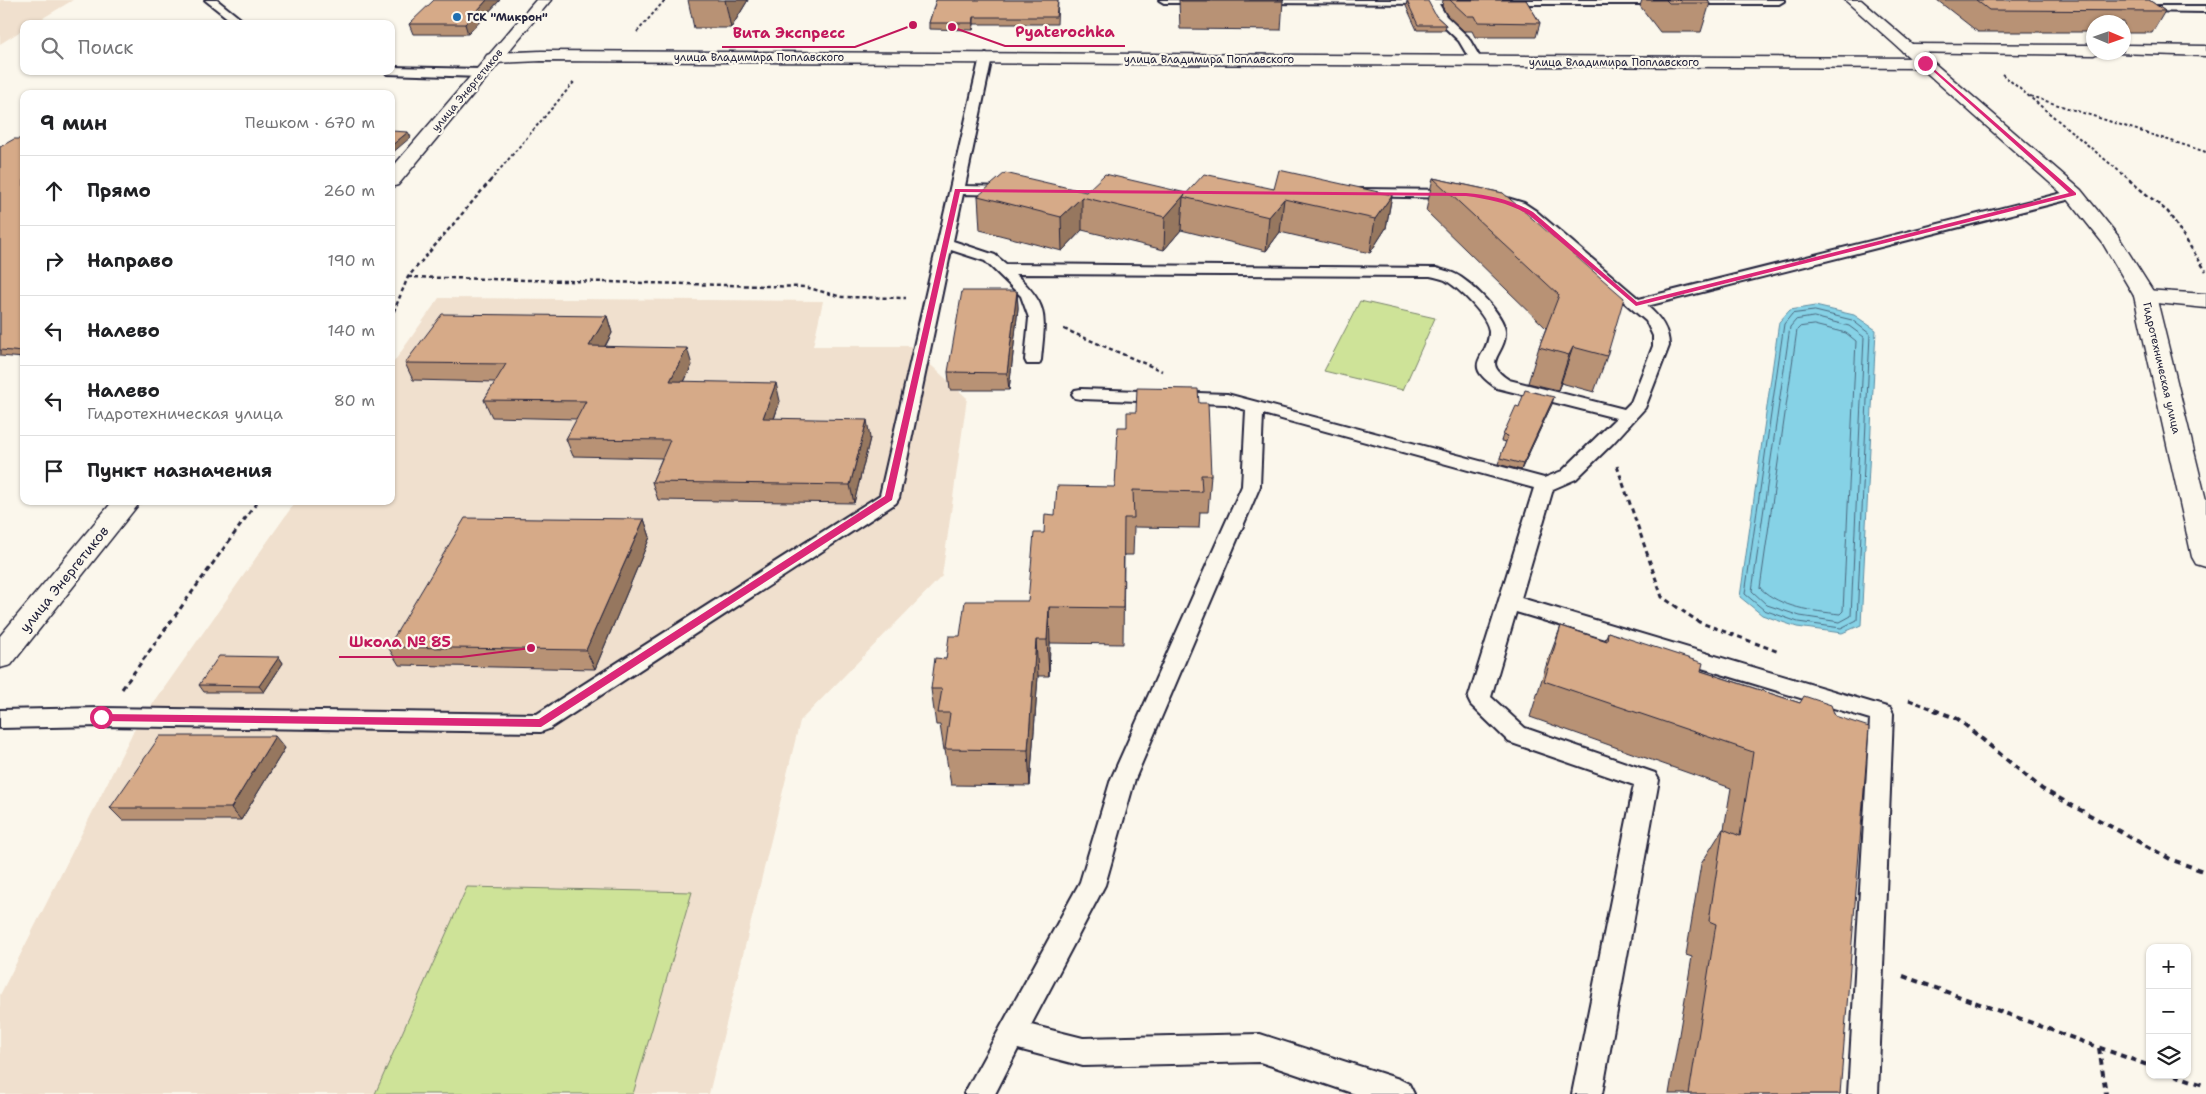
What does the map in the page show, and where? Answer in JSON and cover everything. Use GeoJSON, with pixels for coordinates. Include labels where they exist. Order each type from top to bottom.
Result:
{"type":"FeatureCollection","features":[{"type":"Feature","properties":{"kind":"street","name":"улица Энергетиков"},"geometry":{"type":"LineString","coordinates":[[395,177],[481,72],[544,0]]}},
{"type":"Feature","properties":{"kind":"street","name":"Гидротехническая улица"},"geometry":{"type":"LineString","coordinates":[[1852,0],[2074,194],[2111,240],[2145,296],[2206,557]]}},
{"type":"Feature","properties":{"kind":"street"},"geometry":{"type":"LineString","coordinates":[[1909,49],[2086,50]]}},
{"type":"Feature","properties":{"kind":"street"},"geometry":{"type":"LineString","coordinates":[[2131,50],[2206,51]]}},
{"type":"Feature","properties":{"kind":"street","name":"улица Владимира Поплавского"},"geometry":{"type":"LineString","coordinates":[[493,58],[597,56],[986,57],[1925,63]]}},
{"type":"Feature","properties":{"kind":"street"},"geometry":{"type":"LineString","coordinates":[[2145,296],[2206,301]]}},
{"type":"Feature","properties":{"kind":"street","name":"улица Энергетиков"},"geometry":{"type":"LineString","coordinates":[[0,657],[125,505]]}},
{"type":"Feature","properties":{"kind":"lane"},"geometry":{"type":"LineString","coordinates":[[210,0],[237,20]]}},
{"type":"Feature","properties":{"kind":"lane"},"geometry":{"type":"LineString","coordinates":[[1164,0],[1220,0]]}},
{"type":"Feature","properties":{"kind":"lane"},"geometry":{"type":"LineString","coordinates":[[1248,0],[1480,1]]}},
{"type":"Feature","properties":{"kind":"lane"},"geometry":{"type":"LineString","coordinates":[[1432,0],[1441,18],[1464,39],[1476,61]]}},
{"type":"Feature","properties":{"kind":"lane"},"geometry":{"type":"LineString","coordinates":[[1490,1],[1779,1]]}},
{"type":"Feature","properties":{"kind":"lane"},"geometry":{"type":"LineString","coordinates":[[2123,9],[2206,9]]}},
{"type":"Feature","properties":{"kind":"lane"},"geometry":{"type":"LineString","coordinates":[[0,719],[101,717],[541,723],[889,498],[986,57]]}},
{"type":"Feature","properties":{"kind":"lane"},"geometry":{"type":"LineString","coordinates":[[395,71],[481,72]]}},
{"type":"Feature","properties":{"kind":"lane"},"geometry":{"type":"LineString","coordinates":[[957,190],[1027,191]]}},
{"type":"Feature","properties":{"kind":"lane"},"geometry":{"type":"LineString","coordinates":[[1081,394],[1226,399],[1545,485],[1569,475],[1608,439],[1629,416],[1642,397],[1661,346],[1661,336],[1658,327],[1653,319],[1531,214],[1507,201],[1475,195],[1346,193]]}},
{"type":"Feature","properties":{"kind":"lane"},"geometry":{"type":"LineString","coordinates":[[1636,304],[2074,194]]}},
{"type":"Feature","properties":{"kind":"lane"},"geometry":{"type":"LineString","coordinates":[[945,244],[980,254],[1002,268],[1028,294],[1037,318],[1033,360]]}},
{"type":"Feature","properties":{"kind":"lane"},"geometry":{"type":"LineString","coordinates":[[1002,268],[1431,272],[1450,277],[1457,282],[1494,322],[1497,334],[1485,364],[1486,370],[1496,380],[1503,384],[1629,416]]}},
{"type":"Feature","properties":{"kind":"lane"},"geometry":{"type":"LineString","coordinates":[[979,1094],[1092,885],[1123,780],[1251,486],[1255,407]]}},
{"type":"Feature","properties":{"kind":"lane"},"geometry":{"type":"LineString","coordinates":[[1545,485],[1479,699],[1517,735],[1647,780],[1587,1094]]}},
{"type":"Feature","properties":{"kind":"lane"},"geometry":{"type":"LineString","coordinates":[[1510,602],[1882,714],[1863,1094]]}},
{"type":"Feature","properties":{"kind":"lane"},"geometry":{"type":"LineString","coordinates":[[1012,1034],[1083,1052],[1260,1048],[1399,1094]]}},
{"type":"Feature","properties":{"kind":"path"},"geometry":{"type":"LineString","coordinates":[[632,37],[665,0]]}},
{"type":"Feature","properties":{"kind":"path"},"geometry":{"type":"LineString","coordinates":[[1972,49],[2168,212],[2206,271]]}},
{"type":"Feature","properties":{"kind":"path"},"geometry":{"type":"LineString","coordinates":[[395,308],[408,277],[597,56]]}},
{"type":"Feature","properties":{"kind":"path"},"geometry":{"type":"LineString","coordinates":[[2027,95],[2206,152]]}},
{"type":"Feature","properties":{"kind":"path"},"geometry":{"type":"LineString","coordinates":[[408,277],[805,287],[842,297],[932,298]]}},
{"type":"Feature","properties":{"kind":"path"},"geometry":{"type":"LineString","coordinates":[[1037,318],[1164,372]]}},
{"type":"Feature","properties":{"kind":"path"},"geometry":{"type":"LineString","coordinates":[[101,717],[255,505]]}},
{"type":"Feature","properties":{"kind":"path"},"geometry":{"type":"LineString","coordinates":[[1869,964],[2146,1065]]}},
{"type":"Feature","properties":{"kind":"path"},"geometry":{"type":"LineString","coordinates":[[2099,1048],[2106,1094]]}},
{"type":"Feature","properties":{"kind":"path"},"geometry":{"type":"LineString","coordinates":[[2186,1079],[2206,1086]]}},
{"type":"Feature","properties":{"kind":"shaded area"},"geometry":{"type":"Polygon","coordinates":[[[0,0],[73,0],[40,20],[20,20],[20,32],[0,44],[0,0]]]}},
{"type":"Feature","properties":{"kind":"shaded area"},"geometry":{"type":"Polygon","coordinates":[[[439,298],[823,301],[813,346],[910,346],[967,398],[942,576],[800,721],[709,1094],[0,1094],[0,995],[133,732],[293,505],[395,505],[395,360],[439,298]]]}},
{"type":"Feature","properties":{"kind":"green space"},"geometry":{"type":"Polygon","coordinates":[[[1360,301],[1435,318],[1403,390],[1324,371],[1360,301]]]}},
{"type":"Feature","properties":{"kind":"green space"},"geometry":{"type":"Polygon","coordinates":[[[467,887],[692,892],[633,1094],[375,1094],[467,887]]]}},
{"type":"Feature","properties":{"kind":"water"},"geometry":{"type":"Polygon","coordinates":[[[1815,306],[1854,315],[1876,330],[1861,625],[1842,633],[1797,627],[1762,615],[1740,597],[1779,322],[1790,310],[1815,306]]]}},
{"type":"Feature","properties":{"kind":"building"},"geometry":{"type":"Polygon","coordinates":[[[434,0],[487,0],[465,24],[409,24],[434,0]]]}},
{"type":"Feature","properties":{"kind":"building"},"geometry":{"type":"Polygon","coordinates":[[[936,0],[1058,0],[1056,17],[974,17],[973,23],[929,23],[936,0]]]}},
{"type":"Feature","properties":{"kind":"building"},"geometry":{"type":"Polygon","coordinates":[[[1283,0],[1284,1],[1181,1],[1283,0]]]}},
{"type":"Feature","properties":{"kind":"building"},"geometry":{"type":"Polygon","coordinates":[[[1450,0],[1526,0],[1540,23],[1478,22],[1475,16],[1467,16],[1450,0]]]}},
{"type":"Feature","properties":{"kind":"building"},"geometry":{"type":"Polygon","coordinates":[[[1666,0],[1708,0],[1710,3],[1669,3],[1666,0]]]}},
{"type":"Feature","properties":{"kind":"building"},"geometry":{"type":"Polygon","coordinates":[[[1976,0],[2149,0],[2165,11],[1989,10],[1976,0]]]}},
{"type":"Feature","properties":{"kind":"building"},"geometry":{"type":"Polygon","coordinates":[[[1407,1],[1428,1],[1436,16],[1446,25],[1418,25],[1407,1]]]}},
{"type":"Feature","properties":{"kind":"building"},"geometry":{"type":"Polygon","coordinates":[[[395,131],[408,132],[395,143],[395,131]]]}},
{"type":"Feature","properties":{"kind":"building"},"geometry":{"type":"Polygon","coordinates":[[[14,139],[20,139],[20,352],[0,350],[0,147],[14,139]]]}},
{"type":"Feature","properties":{"kind":"building"},"geometry":{"type":"Polygon","coordinates":[[[1279,170],[1392,195],[1375,219],[1284,199],[1269,217],[1183,197],[1204,174],[1274,189],[1279,170]]]}},
{"type":"Feature","properties":{"kind":"building"},"geometry":{"type":"Polygon","coordinates":[[[1005,173],[1086,192],[1105,174],[1186,193],[1165,217],[1082,197],[1061,217],[978,196],[1005,173]]]}},
{"type":"Feature","properties":{"kind":"building"},"geometry":{"type":"Polygon","coordinates":[[[1433,178],[1503,193],[1624,298],[1607,356],[1573,347],[1569,355],[1539,347],[1559,295],[1433,178]]]}},
{"type":"Feature","properties":{"kind":"building"},"geometry":{"type":"Polygon","coordinates":[[[962,291],[1017,291],[1007,373],[948,372],[962,291]]]}},
{"type":"Feature","properties":{"kind":"building"},"geometry":{"type":"Polygon","coordinates":[[[442,314],[607,316],[589,346],[687,348],[670,381],[776,383],[763,418],[867,420],[850,485],[652,482],[670,440],[566,439],[586,401],[484,400],[506,364],[405,363],[442,314]]]}},
{"type":"Feature","properties":{"kind":"building"},"geometry":{"type":"Polygon","coordinates":[[[1137,388],[1198,389],[1199,403],[1208,403],[1211,475],[1201,475],[1202,492],[1133,490],[1134,518],[1124,518],[1123,608],[1049,607],[1047,640],[1036,640],[1028,750],[945,749],[950,713],[938,713],[942,689],[931,689],[935,658],[946,659],[949,636],[960,636],[965,601],[1028,601],[1034,533],[1044,533],[1045,514],[1055,515],[1057,486],[1115,487],[1118,427],[1127,427],[1127,412],[1136,412],[1137,388]]]}},
{"type":"Feature","properties":{"kind":"building"},"geometry":{"type":"Polygon","coordinates":[[[1525,390],[1554,397],[1523,464],[1500,458],[1508,436],[1503,435],[1516,406],[1519,407],[1525,390]]]}},
{"type":"Feature","properties":{"kind":"building"},"geometry":{"type":"Polygon","coordinates":[[[465,518],[644,519],[586,650],[388,647],[465,518]]]}},
{"type":"Feature","properties":{"kind":"building"},"geometry":{"type":"Polygon","coordinates":[[[1561,626],[1607,641],[1608,632],[1703,663],[1701,671],[1800,703],[1804,696],[1831,705],[1835,716],[1869,727],[1840,1094],[1689,1094],[1716,924],[1709,921],[1723,829],[1740,836],[1753,752],[1544,681],[1561,626]]]}},
{"type":"Feature","properties":{"kind":"building"},"geometry":{"type":"Polygon","coordinates":[[[219,656],[279,657],[259,686],[199,685],[219,656]]]}},
{"type":"Feature","properties":{"kind":"building"},"geometry":{"type":"Polygon","coordinates":[[[160,736],[275,736],[231,808],[110,808],[160,736]]]}},
{"type":"Feature","properties":{"kind":"place","name":"ГСК \"Микрон\""},"geometry":{"type":"Point","coordinates":[457,17]}},
{"type":"Feature","properties":{"kind":"place","name":"Вита Экспресс"},"geometry":{"type":"Point","coordinates":[913,25]}},
{"type":"Feature","properties":{"kind":"place","name":"Pyaterochka"},"geometry":{"type":"Point","coordinates":[952,27]}},
{"type":"Feature","properties":{"kind":"place","name":"Школа № 85"},"geometry":{"type":"Point","coordinates":[531,648]}},
{"type":"Feature","properties":{"kind":"route"},"geometry":{"type":"LineString","coordinates":[[101,717],[541,723],[889,498],[957,190],[1466,194],[1492,197],[1519,206],[1531,214],[1636,304],[2074,194],[1925,63]]}}]}
